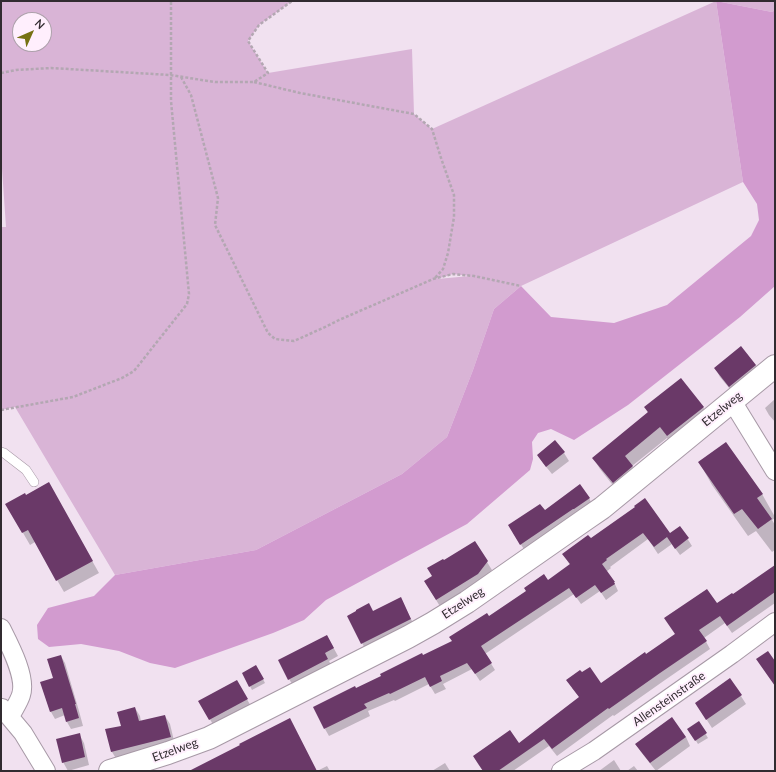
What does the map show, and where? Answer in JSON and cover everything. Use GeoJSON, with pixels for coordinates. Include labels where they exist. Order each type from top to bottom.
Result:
{"type":"FeatureCollection","features":[{"type":"Feature","properties":{"kind":"street","name":"Etzelweg"},"geometry":{"type":"LineString","coordinates":[[110,771],[168,754],[209,738],[433,623],[467,602],[602,508],[775,366]]}},
{"type":"Feature","properties":{"kind":"street"},"geometry":{"type":"LineString","coordinates":[[732,401],[775,471]]}},
{"type":"Feature","properties":{"kind":"street"},"geometry":{"type":"LineString","coordinates":[[1,628],[14,654],[22,678],[22,694],[5,712],[23,734],[46,771]]}},
{"type":"Feature","properties":{"kind":"street","name":"Allensteinstraße"},"geometry":{"type":"LineString","coordinates":[[561,771],[594,751],[732,654],[773,628]]}},
{"type":"Feature","properties":{"kind":"lane"},"geometry":{"type":"LineString","coordinates":[[1,452],[26,470],[34,482]]}},
{"type":"Feature","properties":{"kind":"path"},"geometry":{"type":"LineString","coordinates":[[1,410],[73,397],[122,378],[134,371],[187,304],[189,294],[171,101],[171,1]]}},
{"type":"Feature","properties":{"kind":"path"},"geometry":{"type":"LineString","coordinates":[[254,82],[268,73],[248,41],[259,25],[292,1]]}},
{"type":"Feature","properties":{"kind":"path"},"geometry":{"type":"LineString","coordinates":[[1,74],[16,70],[52,68],[170,75],[215,82],[254,82],[300,93],[414,114],[432,129],[454,195],[454,217],[448,253],[443,269],[433,279]]}},
{"type":"Feature","properties":{"kind":"path"},"geometry":{"type":"LineString","coordinates":[[181,77],[191,95],[218,198],[215,225],[268,333],[275,340],[294,341],[433,279],[453,274],[474,276],[521,286]]}},
{"type":"Feature","properties":{"kind":"shaded area"},"geometry":{"type":"Polygon","coordinates":[[[1,1],[292,1],[259,25],[248,41],[268,73],[412,49],[414,114],[432,129],[716,1],[743,182],[521,286],[494,309],[473,370],[447,437],[402,474],[256,550],[115,575],[15,407],[1,410],[1,227],[6,227],[1,154],[1,1]],[[453,274],[437,279],[470,276],[453,274]]]}},
{"type":"Feature","properties":{"kind":"shaded area"},"geometry":{"type":"Polygon","coordinates":[[[716,1],[775,1],[775,10],[772,12],[716,1]]]}},
{"type":"Feature","properties":{"kind":"shaded area"},"geometry":{"type":"Polygon","coordinates":[[[716,1],[772,12],[775,10],[775,286],[740,317],[628,405],[574,440],[551,429],[538,433],[532,442],[533,459],[530,470],[467,524],[326,600],[304,620],[273,633],[175,668],[150,663],[119,651],[81,644],[49,647],[38,639],[37,625],[48,608],[94,596],[115,575],[256,550],[402,474],[447,437],[473,370],[494,309],[521,286],[551,317],[614,323],[667,305],[751,236],[759,220],[757,204],[743,182],[716,1]]]}},
{"type":"Feature","properties":{"kind":"building"},"geometry":{"type":"Polygon","coordinates":[[[741,346],[756,365],[729,387],[714,368],[741,346]]]}},
{"type":"Feature","properties":{"kind":"building"},"geometry":{"type":"Polygon","coordinates":[[[681,378],[704,407],[667,436],[660,427],[625,456],[633,466],[613,483],[592,458],[648,412],[644,407],[681,378]]]}},
{"type":"Feature","properties":{"kind":"building"},"geometry":{"type":"Polygon","coordinates":[[[555,440],[565,452],[546,467],[537,455],[555,440]]]}},
{"type":"Feature","properties":{"kind":"building"},"geometry":{"type":"Polygon","coordinates":[[[726,442],[763,494],[757,498],[772,519],[758,529],[742,509],[734,514],[698,462],[726,442]]]}},
{"type":"Feature","properties":{"kind":"building"},"geometry":{"type":"Polygon","coordinates":[[[49,482],[93,561],[56,581],[28,530],[22,533],[5,504],[25,493],[26,495],[49,482]]]}},
{"type":"Feature","properties":{"kind":"building"},"geometry":{"type":"Polygon","coordinates":[[[580,484],[590,498],[520,545],[508,525],[540,504],[545,510],[580,484]]]}},
{"type":"Feature","properties":{"kind":"building"},"geometry":{"type":"Polygon","coordinates":[[[645,498],[670,533],[680,526],[689,538],[675,549],[667,537],[654,547],[643,533],[606,559],[607,560],[602,564],[615,584],[601,593],[595,585],[576,598],[569,588],[481,646],[492,663],[475,674],[467,663],[440,676],[442,681],[430,687],[425,677],[390,694],[389,693],[364,704],[367,708],[324,729],[313,707],[355,686],[356,688],[381,676],[380,674],[422,653],[423,655],[452,641],[449,637],[487,613],[489,616],[526,591],[524,588],[544,574],[548,580],[570,564],[562,554],[588,535],[591,538],[635,507],[634,506],[645,498]]]}},
{"type":"Feature","properties":{"kind":"building"},"geometry":{"type":"Polygon","coordinates":[[[475,541],[488,561],[478,574],[436,600],[424,581],[432,576],[427,568],[443,559],[444,560],[475,541]]]}},
{"type":"Feature","properties":{"kind":"building"},"geometry":{"type":"Polygon","coordinates":[[[775,565],[775,592],[727,626],[720,616],[699,630],[707,641],[609,709],[608,708],[552,749],[544,739],[498,771],[483,771],[473,756],[510,730],[519,743],[579,697],[566,680],[580,670],[582,672],[590,667],[601,683],[645,652],[646,654],[675,634],[664,618],[707,589],[717,603],[732,593],[733,594],[775,565]]]}},
{"type":"Feature","properties":{"kind":"building"},"geometry":{"type":"Polygon","coordinates":[[[401,597],[411,619],[361,644],[347,616],[369,603],[373,611],[401,597]]]}},
{"type":"Feature","properties":{"kind":"building"},"geometry":{"type":"Polygon","coordinates":[[[327,635],[334,648],[325,653],[328,659],[288,680],[278,660],[327,635]]]}},
{"type":"Feature","properties":{"kind":"building"},"geometry":{"type":"Polygon","coordinates":[[[768,651],[775,661],[775,686],[756,659],[768,651]]]}},
{"type":"Feature","properties":{"kind":"building"},"geometry":{"type":"Polygon","coordinates":[[[61,655],[79,718],[66,722],[62,708],[50,712],[40,682],[53,678],[47,659],[61,655]]]}},
{"type":"Feature","properties":{"kind":"building"},"geometry":{"type":"Polygon","coordinates":[[[256,665],[264,679],[249,687],[242,673],[256,665]]]}},
{"type":"Feature","properties":{"kind":"building"},"geometry":{"type":"Polygon","coordinates":[[[730,678],[742,695],[706,720],[695,703],[730,678]]]}},
{"type":"Feature","properties":{"kind":"building"},"geometry":{"type":"Polygon","coordinates":[[[237,680],[248,699],[209,720],[198,701],[237,680]]]}},
{"type":"Feature","properties":{"kind":"building"},"geometry":{"type":"Polygon","coordinates":[[[135,707],[139,721],[165,715],[171,737],[111,752],[105,729],[121,726],[117,712],[135,707]]]}},
{"type":"Feature","properties":{"kind":"building"},"geometry":{"type":"Polygon","coordinates":[[[672,717],[686,737],[650,763],[635,744],[672,717]]]}},
{"type":"Feature","properties":{"kind":"building"},"geometry":{"type":"Polygon","coordinates":[[[290,718],[317,771],[189,771],[240,745],[239,744],[290,718]]]}},
{"type":"Feature","properties":{"kind":"building"},"geometry":{"type":"Polygon","coordinates":[[[699,721],[707,733],[695,741],[687,729],[699,721]]]}},
{"type":"Feature","properties":{"kind":"building"},"geometry":{"type":"Polygon","coordinates":[[[80,733],[85,757],[62,763],[56,739],[80,733]]]}}]}
